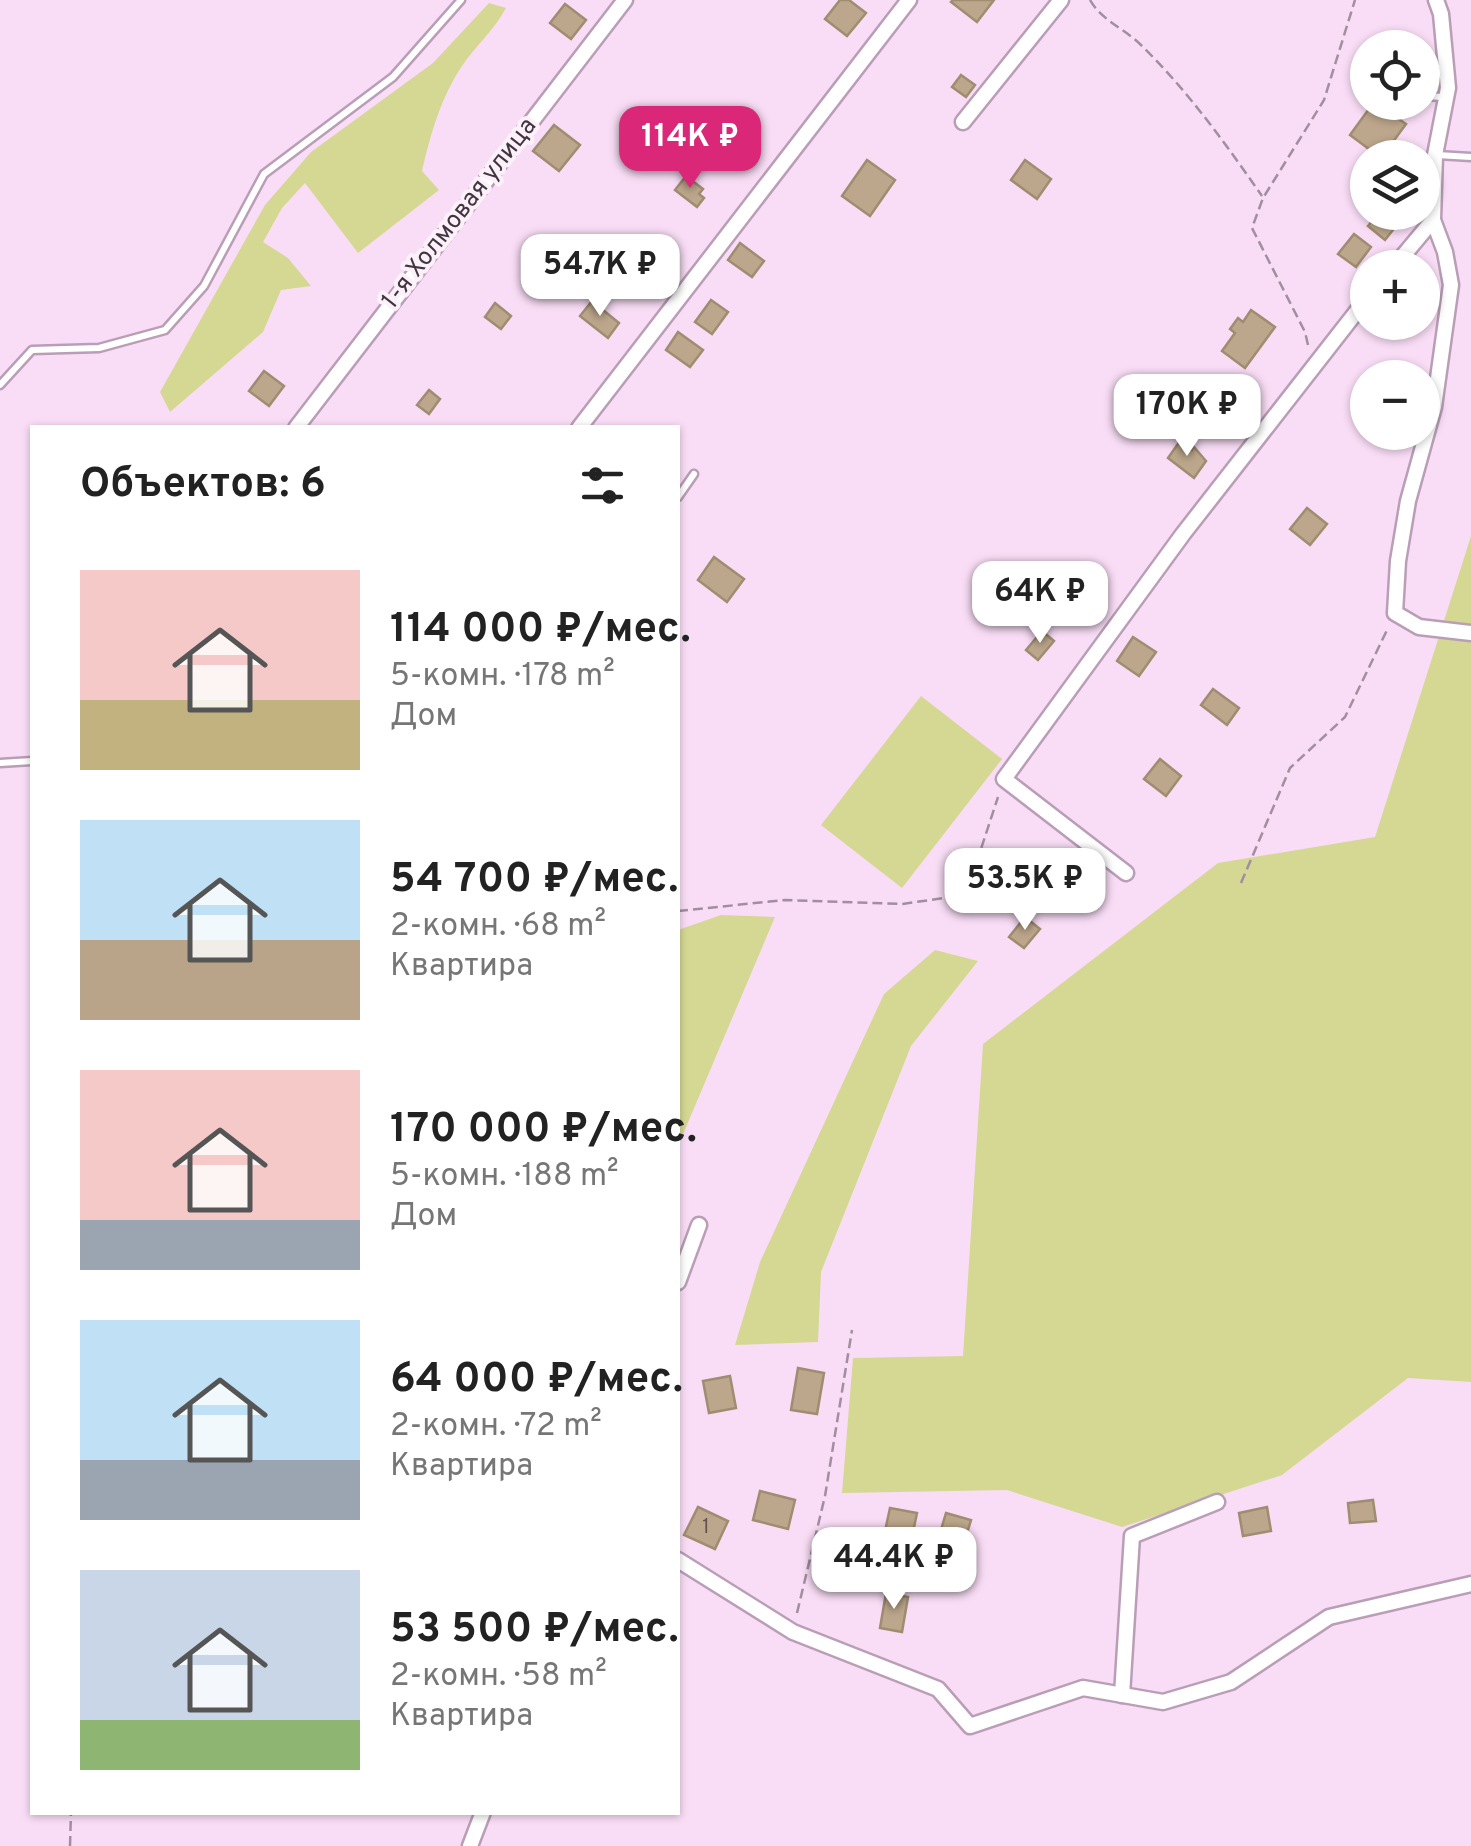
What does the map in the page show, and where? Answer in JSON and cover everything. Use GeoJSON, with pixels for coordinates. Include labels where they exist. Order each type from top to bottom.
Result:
{"type":"FeatureCollection","features":[{"type":"Feature","properties":{"kind":"street","name":"1-я Холмовая улица"},"geometry":{"type":"LineString","coordinates":[[298,425],[625,0]]}},
{"type":"Feature","properties":{"kind":"street"},"geometry":{"type":"LineString","coordinates":[[581,425],[909,0]]}},
{"type":"Feature","properties":{"kind":"street"},"geometry":{"type":"LineString","coordinates":[[962,122],[1061,0]]}},
{"type":"Feature","properties":{"kind":"street"},"geometry":{"type":"LineString","coordinates":[[1436,0],[1441,14],[1448,88],[1438,140]]}},
{"type":"Feature","properties":{"kind":"street"},"geometry":{"type":"LineString","coordinates":[[1408,250],[1425,230]]}},
{"type":"Feature","properties":{"kind":"street"},"geometry":{"type":"LineString","coordinates":[[1437,230],[1450,286],[1434,406],[1408,501],[1398,560],[1396,613],[1419,627],[1471,632]]}},
{"type":"Feature","properties":{"kind":"street"},"geometry":{"type":"LineString","coordinates":[[1126,873],[1004,779],[1182,534],[1350,320]]}},
{"type":"Feature","properties":{"kind":"street"},"geometry":{"type":"LineString","coordinates":[[680,1277],[699,1225]]}},
{"type":"Feature","properties":{"kind":"street"},"geometry":{"type":"LineString","coordinates":[[1122,1695],[1132,1536],[1217,1502]]}},
{"type":"Feature","properties":{"kind":"street"},"geometry":{"type":"LineString","coordinates":[[680,1561],[793,1632],[938,1690],[970,1726],[1083,1688],[1163,1702],[1232,1682],[1329,1617],[1471,1584]]}},
{"type":"Feature","properties":{"kind":"street"},"geometry":{"type":"LineString","coordinates":[[470,1846],[482,1815]]}},
{"type":"Feature","properties":{"kind":"lane"},"geometry":{"type":"LineString","coordinates":[[0,385],[32,350],[99,348],[165,330],[204,286],[264,174],[393,78],[461,0]]}},
{"type":"Feature","properties":{"kind":"lane"},"geometry":{"type":"LineString","coordinates":[[1440,97],[1446,97]]}},
{"type":"Feature","properties":{"kind":"lane"},"geometry":{"type":"LineString","coordinates":[[1440,155],[1471,157]]}},
{"type":"Feature","properties":{"kind":"lane"},"geometry":{"type":"LineString","coordinates":[[680,494],[694,474]]}},
{"type":"Feature","properties":{"kind":"lane"},"geometry":{"type":"LineString","coordinates":[[0,763],[30,761]]}},
{"type":"Feature","properties":{"kind":"path"},"geometry":{"type":"LineString","coordinates":[[1090,0],[1097,13],[1138,42],[1198,106],[1263,198]]}},
{"type":"Feature","properties":{"kind":"path"},"geometry":{"type":"LineString","coordinates":[[1313,366],[1305,332],[1252,228],[1263,198],[1324,100],[1355,0]]}},
{"type":"Feature","properties":{"kind":"path"},"geometry":{"type":"LineString","coordinates":[[1241,883],[1290,768],[1345,717],[1396,613]]}},
{"type":"Feature","properties":{"kind":"path"},"geometry":{"type":"LineString","coordinates":[[680,911],[786,900],[902,904],[944,898],[979,855],[1004,779]]}},
{"type":"Feature","properties":{"kind":"path"},"geometry":{"type":"LineString","coordinates":[[793,1632],[826,1496],[852,1330]]}},
{"type":"Feature","properties":{"kind":"path"},"geometry":{"type":"LineString","coordinates":[[70,1846],[71,1815]]}},
{"type":"Feature","properties":{"kind":"green space"},"geometry":{"type":"Polygon","coordinates":[[[489,3],[506,8],[455,78],[429,144],[422,171],[439,190],[358,253],[305,183],[282,208],[263,242],[288,258],[311,286],[281,290],[263,332],[170,412],[160,392],[265,205],[311,152],[433,63],[489,3]]]}},
{"type":"Feature","properties":{"kind":"green space"},"geometry":{"type":"Polygon","coordinates":[[[1471,536],[1471,1382],[1408,1378],[1282,1475],[1122,1527],[1007,1490],[842,1493],[853,1358],[963,1356],[983,1044],[1218,863],[1375,837],[1471,536]]]}},
{"type":"Feature","properties":{"kind":"green space"},"geometry":{"type":"Polygon","coordinates":[[[921,696],[1002,759],[902,888],[821,825],[921,696]]]}},
{"type":"Feature","properties":{"kind":"green space"},"geometry":{"type":"Polygon","coordinates":[[[721,915],[775,917],[680,1141],[680,929],[721,915]]]}},
{"type":"Feature","properties":{"kind":"green space"},"geometry":{"type":"Polygon","coordinates":[[[935,950],[978,961],[911,1046],[821,1272],[818,1342],[735,1345],[760,1262],[884,994],[935,950]]]}},
{"type":"Feature","properties":{"kind":"building"},"geometry":{"type":"Polygon","coordinates":[[[840,0],[849,0],[866,13],[847,36],[825,19],[840,0]]]}},
{"type":"Feature","properties":{"kind":"building"},"geometry":{"type":"Polygon","coordinates":[[[953,0],[994,0],[977,22],[953,0]]]}},
{"type":"Feature","properties":{"kind":"building"},"geometry":{"type":"Polygon","coordinates":[[[565,4],[586,20],[571,39],[550,23],[565,4]]]}},
{"type":"Feature","properties":{"kind":"building"},"geometry":{"type":"Polygon","coordinates":[[[961,75],[975,85],[966,97],[952,87],[961,75]]]}},
{"type":"Feature","properties":{"kind":"building"},"geometry":{"type":"Polygon","coordinates":[[[1361,120],[1400,120],[1406,124],[1394,140],[1357,140],[1350,135],[1361,120]]]}},
{"type":"Feature","properties":{"kind":"building"},"geometry":{"type":"Polygon","coordinates":[[[554,125],[580,145],[559,171],[533,151],[554,125]]]}},
{"type":"Feature","properties":{"kind":"building"},"geometry":{"type":"Polygon","coordinates":[[[867,160],[895,180],[870,216],[842,196],[867,160]]]}},
{"type":"Feature","properties":{"kind":"building"},"geometry":{"type":"Polygon","coordinates":[[[1025,160],[1051,179],[1037,199],[1011,180],[1025,160]]]}},
{"type":"Feature","properties":{"kind":"building"},"geometry":{"type":"Polygon","coordinates":[[[686,176],[703,189],[699,194],[704,198],[697,207],[675,190],[686,176]]]}},
{"type":"Feature","properties":{"kind":"building"},"geometry":{"type":"Polygon","coordinates":[[[1373,230],[1393,230],[1385,240],[1373,230]]]}},
{"type":"Feature","properties":{"kind":"building"},"geometry":{"type":"Polygon","coordinates":[[[1354,234],[1371,247],[1350,250],[1350,263],[1338,254],[1354,234]]]}},
{"type":"Feature","properties":{"kind":"building"},"geometry":{"type":"Polygon","coordinates":[[[740,243],[764,261],[752,277],[728,260],[740,243]]]}},
{"type":"Feature","properties":{"kind":"building"},"geometry":{"type":"Polygon","coordinates":[[[711,300],[728,312],[712,334],[695,322],[711,300]]]}},
{"type":"Feature","properties":{"kind":"building"},"geometry":{"type":"Polygon","coordinates":[[[592,301],[619,323],[608,338],[580,316],[592,301]]]}},
{"type":"Feature","properties":{"kind":"building"},"geometry":{"type":"Polygon","coordinates":[[[495,303],[511,316],[501,329],[485,317],[495,303]]]}},
{"type":"Feature","properties":{"kind":"building"},"geometry":{"type":"Polygon","coordinates":[[[1251,310],[1275,327],[1245,368],[1222,351],[1235,333],[1230,329],[1238,318],[1243,322],[1251,310]]]}},
{"type":"Feature","properties":{"kind":"building"},"geometry":{"type":"Polygon","coordinates":[[[678,332],[703,350],[690,367],[666,350],[678,332]]]}},
{"type":"Feature","properties":{"kind":"building"},"geometry":{"type":"Polygon","coordinates":[[[264,371],[284,386],[269,406],[249,391],[264,371]]]}},
{"type":"Feature","properties":{"kind":"building"},"geometry":{"type":"Polygon","coordinates":[[[429,390],[440,399],[429,414],[417,405],[429,390]]]}},
{"type":"Feature","properties":{"kind":"building"},"geometry":{"type":"Polygon","coordinates":[[[1180,441],[1192,450],[1194,447],[1206,461],[1194,478],[1168,458],[1180,441]]]}},
{"type":"Feature","properties":{"kind":"building"},"geometry":{"type":"Polygon","coordinates":[[[1307,508],[1327,524],[1310,545],[1290,529],[1307,508]]]}},
{"type":"Feature","properties":{"kind":"building"},"geometry":{"type":"Polygon","coordinates":[[[714,557],[744,579],[727,602],[698,580],[714,557]]]}},
{"type":"Feature","properties":{"kind":"building"},"geometry":{"type":"Polygon","coordinates":[[[1042,631],[1054,641],[1038,660],[1026,650],[1042,631]]]}},
{"type":"Feature","properties":{"kind":"building"},"geometry":{"type":"Polygon","coordinates":[[[1133,637],[1156,652],[1139,676],[1117,661],[1133,637]]]}},
{"type":"Feature","properties":{"kind":"building"},"geometry":{"type":"Polygon","coordinates":[[[1213,689],[1239,708],[1227,725],[1201,705],[1213,689]]]}},
{"type":"Feature","properties":{"kind":"building"},"geometry":{"type":"Polygon","coordinates":[[[1160,759],[1181,776],[1166,796],[1144,779],[1160,759]]]}},
{"type":"Feature","properties":{"kind":"building"},"geometry":{"type":"Polygon","coordinates":[[[1025,917],[1040,929],[1024,948],[1009,937],[1025,917]]]}},
{"type":"Feature","properties":{"kind":"building"},"geometry":{"type":"Polygon","coordinates":[[[798,1368],[824,1373],[817,1414],[791,1410],[798,1368]]]}},
{"type":"Feature","properties":{"kind":"building"},"geometry":{"type":"Polygon","coordinates":[[[730,1376],[736,1408],[709,1413],[703,1381],[730,1376]]]}},
{"type":"Feature","properties":{"kind":"building"},"geometry":{"type":"Polygon","coordinates":[[[760,1491],[795,1500],[788,1529],[753,1520],[760,1491]]]}},
{"type":"Feature","properties":{"kind":"building"},"geometry":{"type":"Polygon","coordinates":[[[1373,1500],[1376,1521],[1350,1523],[1348,1503],[1373,1500]]]}},
{"type":"Feature","properties":{"kind":"building"},"geometry":{"type":"Polygon","coordinates":[[[698,1507],[728,1521],[715,1549],[684,1535],[698,1507]]]}},
{"type":"Feature","properties":{"kind":"building"},"geometry":{"type":"Polygon","coordinates":[[[1267,1507],[1271,1531],[1243,1536],[1239,1513],[1267,1507]]]}},
{"type":"Feature","properties":{"kind":"building"},"geometry":{"type":"Polygon","coordinates":[[[890,1508],[917,1513],[909,1551],[882,1545],[890,1508]]]}},
{"type":"Feature","properties":{"kind":"building"},"geometry":{"type":"Polygon","coordinates":[[[946,1513],[971,1520],[965,1540],[940,1533],[946,1513]]]}},
{"type":"Feature","properties":{"kind":"building"},"geometry":{"type":"Polygon","coordinates":[[[886,1593],[908,1597],[902,1632],[880,1628],[886,1593]]]}}]}
